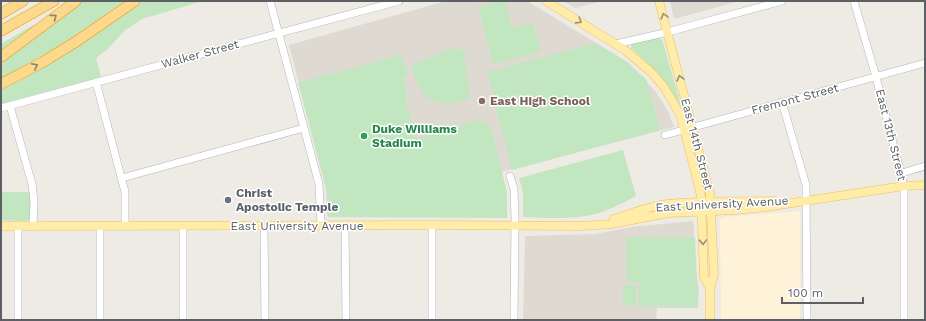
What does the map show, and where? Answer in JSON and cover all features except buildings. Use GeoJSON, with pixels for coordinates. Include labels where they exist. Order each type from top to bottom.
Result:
{"type":"FeatureCollection","features":[{"type":"Feature","properties":{"kind":"highway"},"geometry":{"type":"LineString","coordinates":[[1,14],[23,1]]}},
{"type":"Feature","properties":{"kind":"highway"},"geometry":{"type":"LineString","coordinates":[[1,31],[54,1]]}},
{"type":"Feature","properties":{"kind":"highway"},"geometry":{"type":"LineString","coordinates":[[1,57],[76,1]]}},
{"type":"Feature","properties":{"kind":"highway"},"geometry":{"type":"LineString","coordinates":[[1,84],[43,62],[77,41],[135,1]]}},
{"type":"Feature","properties":{"kind":"main road","name":"East 14th Street"},"geometry":{"type":"LineString","coordinates":[[546,1],[616,44],[652,73],[664,87],[681,117],[702,196],[704,277],[710,289]]}},
{"type":"Feature","properties":{"kind":"main road","name":"East 14th Street"},"geometry":{"type":"LineString","coordinates":[[659,1],[710,194],[712,207],[714,274],[710,289],[710,320]]}},
{"type":"Feature","properties":{"kind":"main road","name":"East University Avenue"},"geometry":{"type":"LineString","coordinates":[[1,226],[582,226],[608,221],[661,205],[712,207],[807,200],[904,186],[925,185]]}},
{"type":"Feature","properties":{"kind":"street"},"geometry":{"type":"LineString","coordinates":[[270,1],[319,184],[321,226]]}},
{"type":"Feature","properties":{"kind":"street","name":"Walker Street"},"geometry":{"type":"LineString","coordinates":[[1,108],[399,1]]}},
{"type":"Feature","properties":{"kind":"street"},"geometry":{"type":"LineString","coordinates":[[616,44],[668,32],[782,1]]}},
{"type":"Feature","properties":{"kind":"street","name":"East 13th Street"},"geometry":{"type":"LineString","coordinates":[[854,1],[902,173],[904,186],[904,320]]}},
{"type":"Feature","properties":{"kind":"street","name":"Fremont Street"},"geometry":{"type":"LineString","coordinates":[[665,135],[925,63]]}},
{"type":"Feature","properties":{"kind":"street"},"geometry":{"type":"LineString","coordinates":[[96,82],[125,192],[125,226]]}},
{"type":"Feature","properties":{"kind":"street"},"geometry":{"type":"LineString","coordinates":[[782,102],[806,185],[807,320]]}},
{"type":"Feature","properties":{"kind":"street"},"geometry":{"type":"LineString","coordinates":[[10,106],[32,184],[34,201],[33,226]]}},
{"type":"Feature","properties":{"kind":"street"},"geometry":{"type":"LineString","coordinates":[[122,178],[304,128]]}},
{"type":"Feature","properties":{"kind":"street"},"geometry":{"type":"LineString","coordinates":[[902,173],[925,166]]}},
{"type":"Feature","properties":{"kind":"street"},"geometry":{"type":"LineString","coordinates":[[510,176],[514,190],[514,320]]}},
{"type":"Feature","properties":{"kind":"street"},"geometry":{"type":"LineString","coordinates":[[345,225],[346,320]]}},
{"type":"Feature","properties":{"kind":"street"},"geometry":{"type":"LineString","coordinates":[[432,225],[432,320]]}},
{"type":"Feature","properties":{"kind":"street"},"geometry":{"type":"LineString","coordinates":[[18,226],[18,320]]}},
{"type":"Feature","properties":{"kind":"street"},"geometry":{"type":"LineString","coordinates":[[100,226],[100,320]]}},
{"type":"Feature","properties":{"kind":"street"},"geometry":{"type":"LineString","coordinates":[[183,226],[183,320]]}},
{"type":"Feature","properties":{"kind":"street"},"geometry":{"type":"LineString","coordinates":[[264,226],[264,320]]}},
{"type":"Feature","properties":{"kind":"shaded area","name":"East High School"},"geometry":{"type":"Polygon","coordinates":[[[446,1],[527,1],[629,63],[655,91],[668,111],[674,127],[501,172],[507,216],[327,216],[326,190],[289,45],[446,1]]]}},
{"type":"Feature","properties":{"kind":"shaded area"},"geometry":{"type":"Polygon","coordinates":[[[563,1],[602,1],[575,8],[563,1]]]}},
{"type":"Feature","properties":{"kind":"shaded area"},"geometry":{"type":"Polygon","coordinates":[[[670,1],[740,1],[674,19],[670,1]]]}},
{"type":"Feature","properties":{"kind":"shaded area"},"geometry":{"type":"Polygon","coordinates":[[[800,211],[800,320],[721,320],[720,219],[727,217],[800,211]]]}},
{"type":"Feature","properties":{"kind":"shaded area"},"geometry":{"type":"Polygon","coordinates":[[[692,221],[694,226],[694,254],[699,290],[698,308],[657,308],[656,320],[523,320],[525,236],[595,234],[632,227],[692,221]]]}},
{"type":"Feature","properties":{"kind":"green space"},"geometry":{"type":"Polygon","coordinates":[[[83,1],[130,1],[66,45],[1,81],[1,61],[71,8],[83,1]]]}},
{"type":"Feature","properties":{"kind":"green space"},"geometry":{"type":"Polygon","coordinates":[[[142,1],[203,1],[142,19],[124,31],[109,48],[96,58],[101,77],[1,104],[1,88],[87,39],[142,1]]]}},
{"type":"Feature","properties":{"kind":"green space"},"geometry":{"type":"Polygon","coordinates":[[[505,1],[512,28],[533,23],[541,52],[493,64],[478,7],[505,1]]]}},
{"type":"Feature","properties":{"kind":"green space"},"geometry":{"type":"Polygon","coordinates":[[[33,25],[33,27],[1,52],[1,44],[33,25]]]}},
{"type":"Feature","properties":{"kind":"green space"},"geometry":{"type":"Polygon","coordinates":[[[656,38],[661,39],[663,42],[682,109],[663,80],[651,66],[631,48],[632,44],[656,38]]]}},
{"type":"Feature","properties":{"kind":"green space"},"geometry":{"type":"Polygon","coordinates":[[[596,43],[623,60],[646,79],[660,130],[512,170],[487,72],[596,43]]]}},
{"type":"Feature","properties":{"kind":"green space"},"geometry":{"type":"Polygon","coordinates":[[[455,47],[464,52],[470,98],[449,104],[439,103],[431,100],[424,94],[415,77],[412,65],[455,47]]]}},
{"type":"Feature","properties":{"kind":"green space","name":"Duke Williams Stadium"},"geometry":{"type":"Polygon","coordinates":[[[401,55],[409,75],[403,78],[408,97],[405,98],[417,143],[416,139],[479,120],[490,125],[507,192],[507,218],[328,217],[327,190],[298,83],[401,55]]]}},
{"type":"Feature","properties":{"kind":"green space"},"geometry":{"type":"Polygon","coordinates":[[[623,150],[636,196],[609,210],[580,217],[523,217],[523,193],[519,178],[623,150]]]}},
{"type":"Feature","properties":{"kind":"green space"},"geometry":{"type":"Polygon","coordinates":[[[1,192],[30,192],[29,220],[1,220],[1,192]]]}},
{"type":"Feature","properties":{"kind":"green space"},"geometry":{"type":"Polygon","coordinates":[[[627,237],[695,237],[698,307],[639,306],[639,282],[627,282],[627,237]]]}},
{"type":"Feature","properties":{"kind":"green space"},"geometry":{"type":"Polygon","coordinates":[[[623,285],[636,285],[636,305],[623,305],[623,285]]]}},
{"type":"Feature","properties":{"kind":"place","name":"East High School"},"geometry":{"type":"Point","coordinates":[482,101]}},
{"type":"Feature","properties":{"kind":"place","name":"Duke Williams Stadium"},"geometry":{"type":"Point","coordinates":[364,136]}},
{"type":"Feature","properties":{"kind":"place","name":"Christ Apostolic Temple"},"geometry":{"type":"Point","coordinates":[228,200]}}]}
